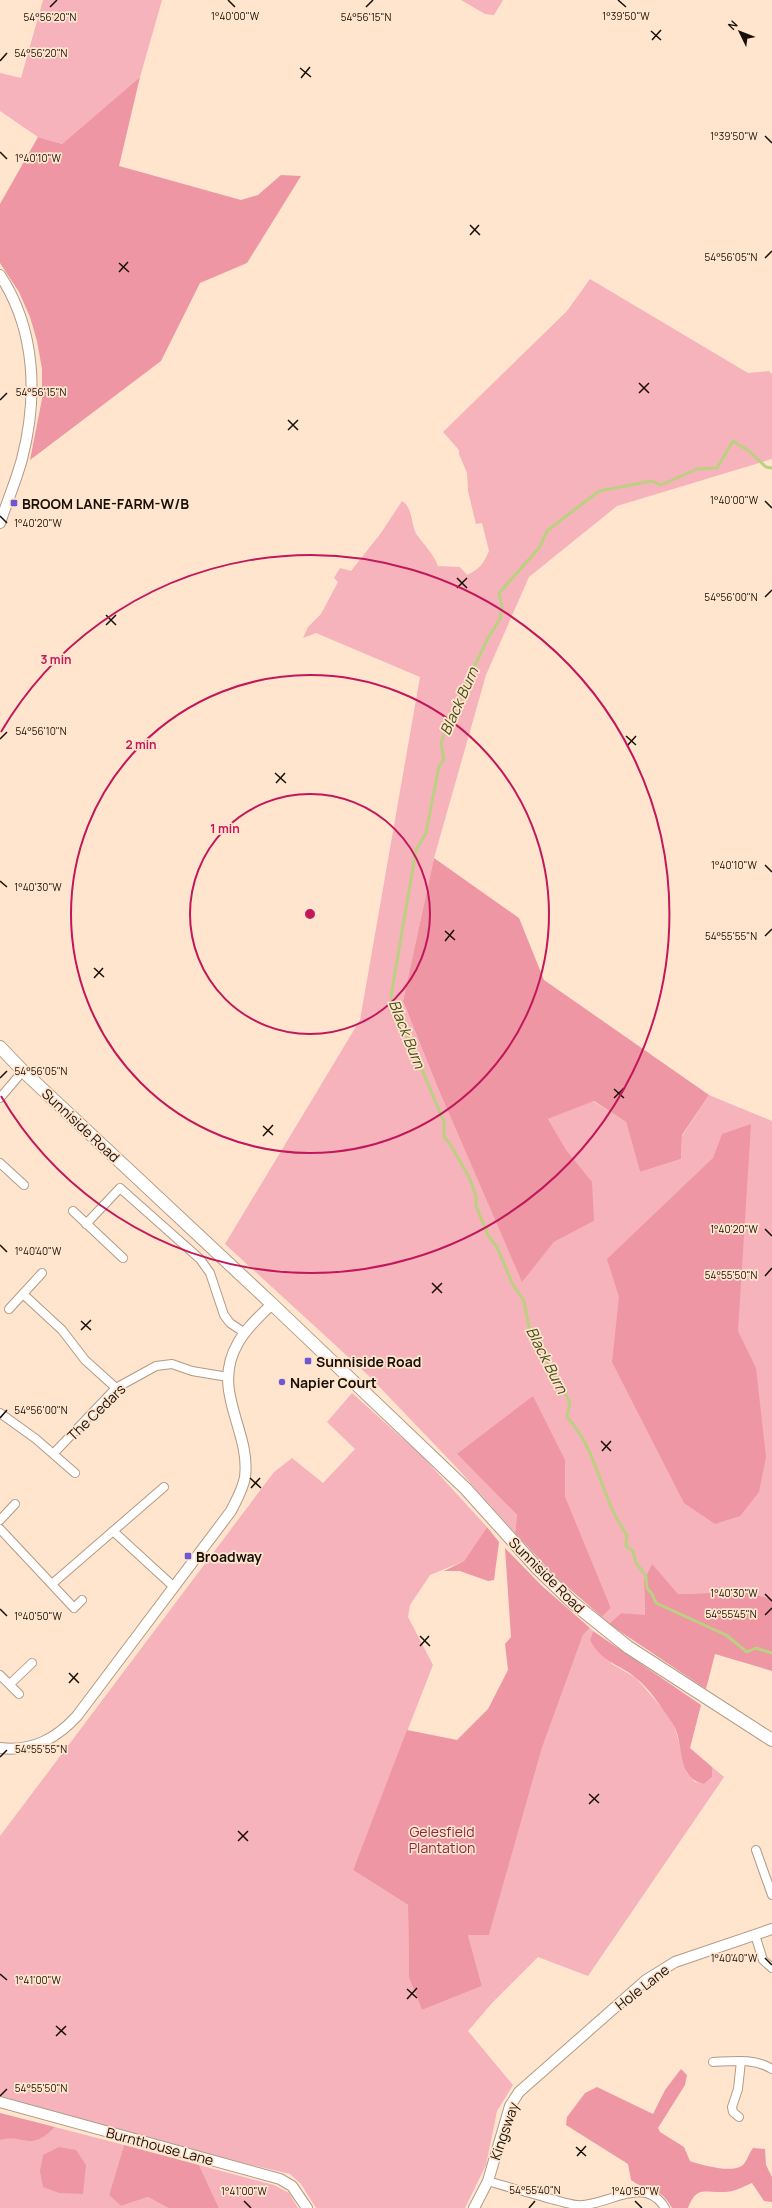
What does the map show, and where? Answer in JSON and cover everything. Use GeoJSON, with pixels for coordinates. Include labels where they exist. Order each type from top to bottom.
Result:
{"type":"FeatureCollection","features":[{"type":"Feature","properties":{"kind":"main road","name":"Sunniside Road"},"geometry":{"type":"LineString","coordinates":[[0,1047],[23,1071],[466,1488],[538,1569],[589,1617],[628,1647],[772,1740]]}},
{"type":"Feature","properties":{"kind":"street"},"geometry":{"type":"LineString","coordinates":[[0,275],[13,297],[25,329],[30,353],[32,382],[28,427],[22,460],[0,523]]}},
{"type":"Feature","properties":{"kind":"street"},"geometry":{"type":"LineString","coordinates":[[0,1098],[23,1071]]}},
{"type":"Feature","properties":{"kind":"street"},"geometry":{"type":"LineString","coordinates":[[0,1163],[24,1185]]}},
{"type":"Feature","properties":{"kind":"street"},"geometry":{"type":"LineString","coordinates":[[86,1224],[120,1188],[200,1259],[210,1273],[224,1315],[230,1323],[245,1332]]}},
{"type":"Feature","properties":{"kind":"street"},"geometry":{"type":"LineString","coordinates":[[73,1211],[123,1258]]}},
{"type":"Feature","properties":{"kind":"street"},"geometry":{"type":"LineString","coordinates":[[9,1309],[42,1273]]}},
{"type":"Feature","properties":{"kind":"street"},"geometry":{"type":"LineString","coordinates":[[23,1294],[62,1330],[85,1360],[116,1388]]}},
{"type":"Feature","properties":{"kind":"street"},"geometry":{"type":"LineString","coordinates":[[0,1748],[9,1749],[38,1744],[54,1738],[64,1730],[77,1716],[231,1511],[245,1478],[242,1444],[231,1409],[228,1377],[233,1354],[245,1332],[272,1304]]}},
{"type":"Feature","properties":{"kind":"street","name":"The Cedars"},"geometry":{"type":"LineString","coordinates":[[54,1453],[116,1388],[156,1366],[172,1364],[192,1371],[228,1377]]}},
{"type":"Feature","properties":{"kind":"street"},"geometry":{"type":"LineString","coordinates":[[0,1413],[54,1453],[75,1473]]}},
{"type":"Feature","properties":{"kind":"street"},"geometry":{"type":"LineString","coordinates":[[52,1584],[164,1487]]}},
{"type":"Feature","properties":{"kind":"street"},"geometry":{"type":"LineString","coordinates":[[0,1520],[15,1504]]}},
{"type":"Feature","properties":{"kind":"street"},"geometry":{"type":"LineString","coordinates":[[0,1529],[74,1608],[82,1600]]}},
{"type":"Feature","properties":{"kind":"street"},"geometry":{"type":"LineString","coordinates":[[113,1531],[174,1588]]}},
{"type":"Feature","properties":{"kind":"street"},"geometry":{"type":"LineString","coordinates":[[10,1684],[32,1663]]}},
{"type":"Feature","properties":{"kind":"street"},"geometry":{"type":"LineString","coordinates":[[0,1675],[18,1694]]}},
{"type":"Feature","properties":{"kind":"street"},"geometry":{"type":"LineString","coordinates":[[756,1850],[772,1894]]}},
{"type":"Feature","properties":{"kind":"street","name":"Hole Lane"},"geometry":{"type":"LineString","coordinates":[[550,2064],[646,1980],[661,1969],[675,1962],[772,1929]]}},
{"type":"Feature","properties":{"kind":"street"},"geometry":{"type":"LineString","coordinates":[[755,1935],[763,1960],[772,1968]]}},
{"type":"Feature","properties":{"kind":"street"},"geometry":{"type":"LineString","coordinates":[[713,2062],[741,2061],[763,2063],[772,2069]]}},
{"type":"Feature","properties":{"kind":"street"},"geometry":{"type":"LineString","coordinates":[[739,2117],[733,2112],[732,2108],[738,2089],[741,2061]]}},
{"type":"Feature","properties":{"kind":"street","name":"Kingsway"},"geometry":{"type":"LineString","coordinates":[[474,2208],[488,2181],[510,2106],[519,2092],[550,2064]]}},
{"type":"Feature","properties":{"kind":"street","name":"Burnthouse Lane"},"geometry":{"type":"LineString","coordinates":[[0,2102],[280,2178],[292,2186],[307,2208]]}},
{"type":"Feature","properties":{"kind":"street"},"geometry":{"type":"LineString","coordinates":[[488,2181],[575,2205],[592,2204],[627,2193],[636,2192],[655,2198],[665,2208]]}},
{"type":"Feature","properties":{"kind":"shaded area"},"geometry":{"type":"Polygon","coordinates":[[[43,0],[162,0],[140,77],[62,144],[38,137],[0,111],[0,73],[21,78],[43,0]]]}},
{"type":"Feature","properties":{"kind":"shaded area"},"geometry":{"type":"Polygon","coordinates":[[[461,0],[503,0],[494,15],[485,14],[461,0]]]}},
{"type":"Feature","properties":{"kind":"shaded area"},"geometry":{"type":"Polygon","coordinates":[[[590,279],[748,373],[769,371],[772,374],[772,459],[617,506],[529,577],[486,675],[434,858],[403,1001],[437,1086],[522,1281],[554,1242],[594,1221],[567,1151],[548,1119],[593,1101],[626,1122],[640,1172],[681,1159],[682,1136],[709,1095],[772,1121],[772,1599],[743,1592],[678,1594],[644,1581],[645,1616],[621,1613],[609,1624],[602,1617],[611,1608],[565,1496],[565,1460],[457,1454],[517,1515],[515,1533],[458,1469],[370,1377],[225,1244],[360,1020],[420,677],[316,633],[303,638],[308,627],[321,614],[338,582],[334,578],[340,568],[351,571],[381,533],[402,501],[406,504],[410,512],[417,535],[431,553],[438,566],[460,567],[467,575],[481,566],[489,551],[482,523],[476,524],[468,491],[467,473],[459,454],[459,450],[443,432],[567,311],[590,279]]]}},
{"type":"Feature","properties":{"kind":"shaded area"},"geometry":{"type":"Polygon","coordinates":[[[352,1393],[422,1456],[487,1527],[464,1561],[430,1575],[410,1605],[408,1617],[433,1665],[353,1870],[408,1905],[409,1978],[422,2010],[482,1986],[468,1935],[489,1935],[542,1748],[583,1635],[590,1628],[593,1631],[590,1640],[612,1664],[636,1678],[674,1724],[687,1773],[695,1782],[704,1784],[712,1777],[712,1767],[724,1777],[588,1976],[538,1957],[492,2003],[468,2031],[513,2085],[497,2111],[486,2165],[465,2208],[316,2208],[301,2184],[290,2174],[223,2158],[0,2096],[0,1836],[274,1472],[292,1458],[323,1483],[355,1449],[327,1422],[352,1393]]]}},
{"type":"Feature","properties":{"kind":"shaded area"},"geometry":{"type":"Polygon","coordinates":[[[55,2127],[124,2145],[109,2195],[121,2206],[148,2197],[168,2208],[0,2208],[0,2140],[16,2139],[33,2141],[47,2135],[55,2127]]]}},
{"type":"Feature","properties":{"kind":"shaded area"},"geometry":{"type":"Polygon","coordinates":[[[199,2165],[274,2185],[289,2193],[298,2208],[219,2208],[199,2165]]]}},
{"type":"Feature","properties":{"kind":"green space"},"geometry":{"type":"Polygon","coordinates":[[[140,77],[119,166],[241,200],[258,195],[281,175],[301,176],[247,263],[200,283],[161,361],[30,460],[42,399],[42,369],[37,341],[30,317],[19,292],[0,263],[0,204],[38,137],[62,144],[140,77]]]}},
{"type":"Feature","properties":{"kind":"green space"},"geometry":{"type":"Polygon","coordinates":[[[434,858],[519,918],[544,980],[709,1095],[682,1135],[681,1159],[640,1172],[626,1122],[594,1101],[548,1119],[567,1151],[592,1182],[594,1221],[554,1242],[522,1282],[437,1086],[403,1001],[434,858]]]}},
{"type":"Feature","properties":{"kind":"green space"},"geometry":{"type":"Polygon","coordinates":[[[751,1124],[738,1331],[756,1368],[766,1457],[759,1492],[740,1516],[715,1524],[684,1503],[612,1362],[619,1297],[607,1259],[713,1158],[722,1134],[751,1124]]]}},
{"type":"Feature","properties":{"kind":"green space"},"geometry":{"type":"Polygon","coordinates":[[[533,1396],[565,1460],[565,1496],[611,1608],[602,1617],[556,1577],[515,1533],[517,1515],[457,1454],[533,1396]]]}},
{"type":"Feature","properties":{"kind":"green space"},"geometry":{"type":"Polygon","coordinates":[[[487,1527],[499,1542],[494,1580],[488,1581],[460,1571],[444,1571],[464,1561],[487,1527]]]}},
{"type":"Feature","properties":{"kind":"green space","name":"Gelesfield Plantation"},"geometry":{"type":"Polygon","coordinates":[[[505,1548],[541,1585],[590,1628],[583,1635],[542,1748],[489,1935],[468,1935],[482,1986],[422,2010],[409,1978],[408,1905],[353,1870],[407,1730],[457,1740],[488,1709],[508,1670],[505,1644],[511,1637],[505,1548]]]}},
{"type":"Feature","properties":{"kind":"green space"},"geometry":{"type":"Polygon","coordinates":[[[652,1564],[678,1594],[743,1592],[772,1599],[772,1671],[715,1654],[706,1689],[609,1624],[621,1613],[645,1615],[644,1581],[652,1564]]]}},
{"type":"Feature","properties":{"kind":"green space"},"geometry":{"type":"Polygon","coordinates":[[[593,1631],[701,1705],[690,1748],[712,1767],[712,1777],[704,1784],[695,1780],[688,1774],[684,1766],[675,1729],[659,1704],[646,1687],[636,1678],[600,1654],[590,1640],[593,1631]]]}},
{"type":"Feature","properties":{"kind":"green space"},"geometry":{"type":"Polygon","coordinates":[[[681,2069],[687,2075],[685,2085],[658,2128],[660,2132],[684,2147],[690,2161],[717,2168],[738,2168],[743,2165],[753,2148],[765,2149],[766,2165],[772,2177],[772,2202],[764,2201],[752,2183],[731,2191],[706,2191],[698,2193],[691,2201],[688,2208],[672,2208],[658,2192],[637,2184],[631,2180],[628,2164],[566,2125],[567,2117],[585,2093],[597,2087],[653,2114],[665,2090],[681,2069]]]}},
{"type":"Feature","properties":{"kind":"green space"},"geometry":{"type":"Polygon","coordinates":[[[0,2113],[55,2127],[47,2135],[33,2141],[16,2139],[0,2140],[0,2113]]]}},
{"type":"Feature","properties":{"kind":"green space"},"geometry":{"type":"Polygon","coordinates":[[[124,2145],[199,2165],[219,2208],[168,2208],[148,2197],[121,2206],[109,2195],[124,2145]]]}},
{"type":"Feature","properties":{"kind":"green space"},"geometry":{"type":"Polygon","coordinates":[[[59,2147],[76,2150],[86,2165],[83,2194],[59,2193],[43,2187],[40,2171],[43,2155],[59,2147]]]}},
{"type":"Feature","properties":{"kind":"waterway","name":"Black Burn"},"geometry":{"type":"LineString","coordinates":[[772,468],[766,467],[749,451],[733,441],[717,468],[697,469],[661,485],[652,481],[599,491],[547,531],[539,548],[499,593],[502,607],[500,619],[488,638],[454,709],[441,743],[444,760],[439,766],[426,833],[416,850],[391,996],[444,1122],[444,1137],[450,1144],[469,1177],[476,1196],[476,1206],[489,1237],[497,1247],[512,1283],[524,1301],[530,1333],[545,1350],[549,1367],[570,1402],[567,1417],[586,1444],[611,1506],[627,1535],[626,1546],[633,1551],[636,1563],[646,1576],[647,1588],[652,1594],[656,1603],[726,1635],[747,1652],[756,1648],[772,1653]]}},
{"type":"Feature","properties":{"kind":"place","name":"BROOM LANE-FARM-W/B"},"geometry":{"type":"Point","coordinates":[14,503]}},
{"type":"Feature","properties":{"kind":"place","name":"Sunniside Road"},"geometry":{"type":"Point","coordinates":[308,1361]}},
{"type":"Feature","properties":{"kind":"place","name":"Napier Court"},"geometry":{"type":"Point","coordinates":[282,1382]}},
{"type":"Feature","properties":{"kind":"place","name":"Broadway"},"geometry":{"type":"Point","coordinates":[188,1556]}}]}
